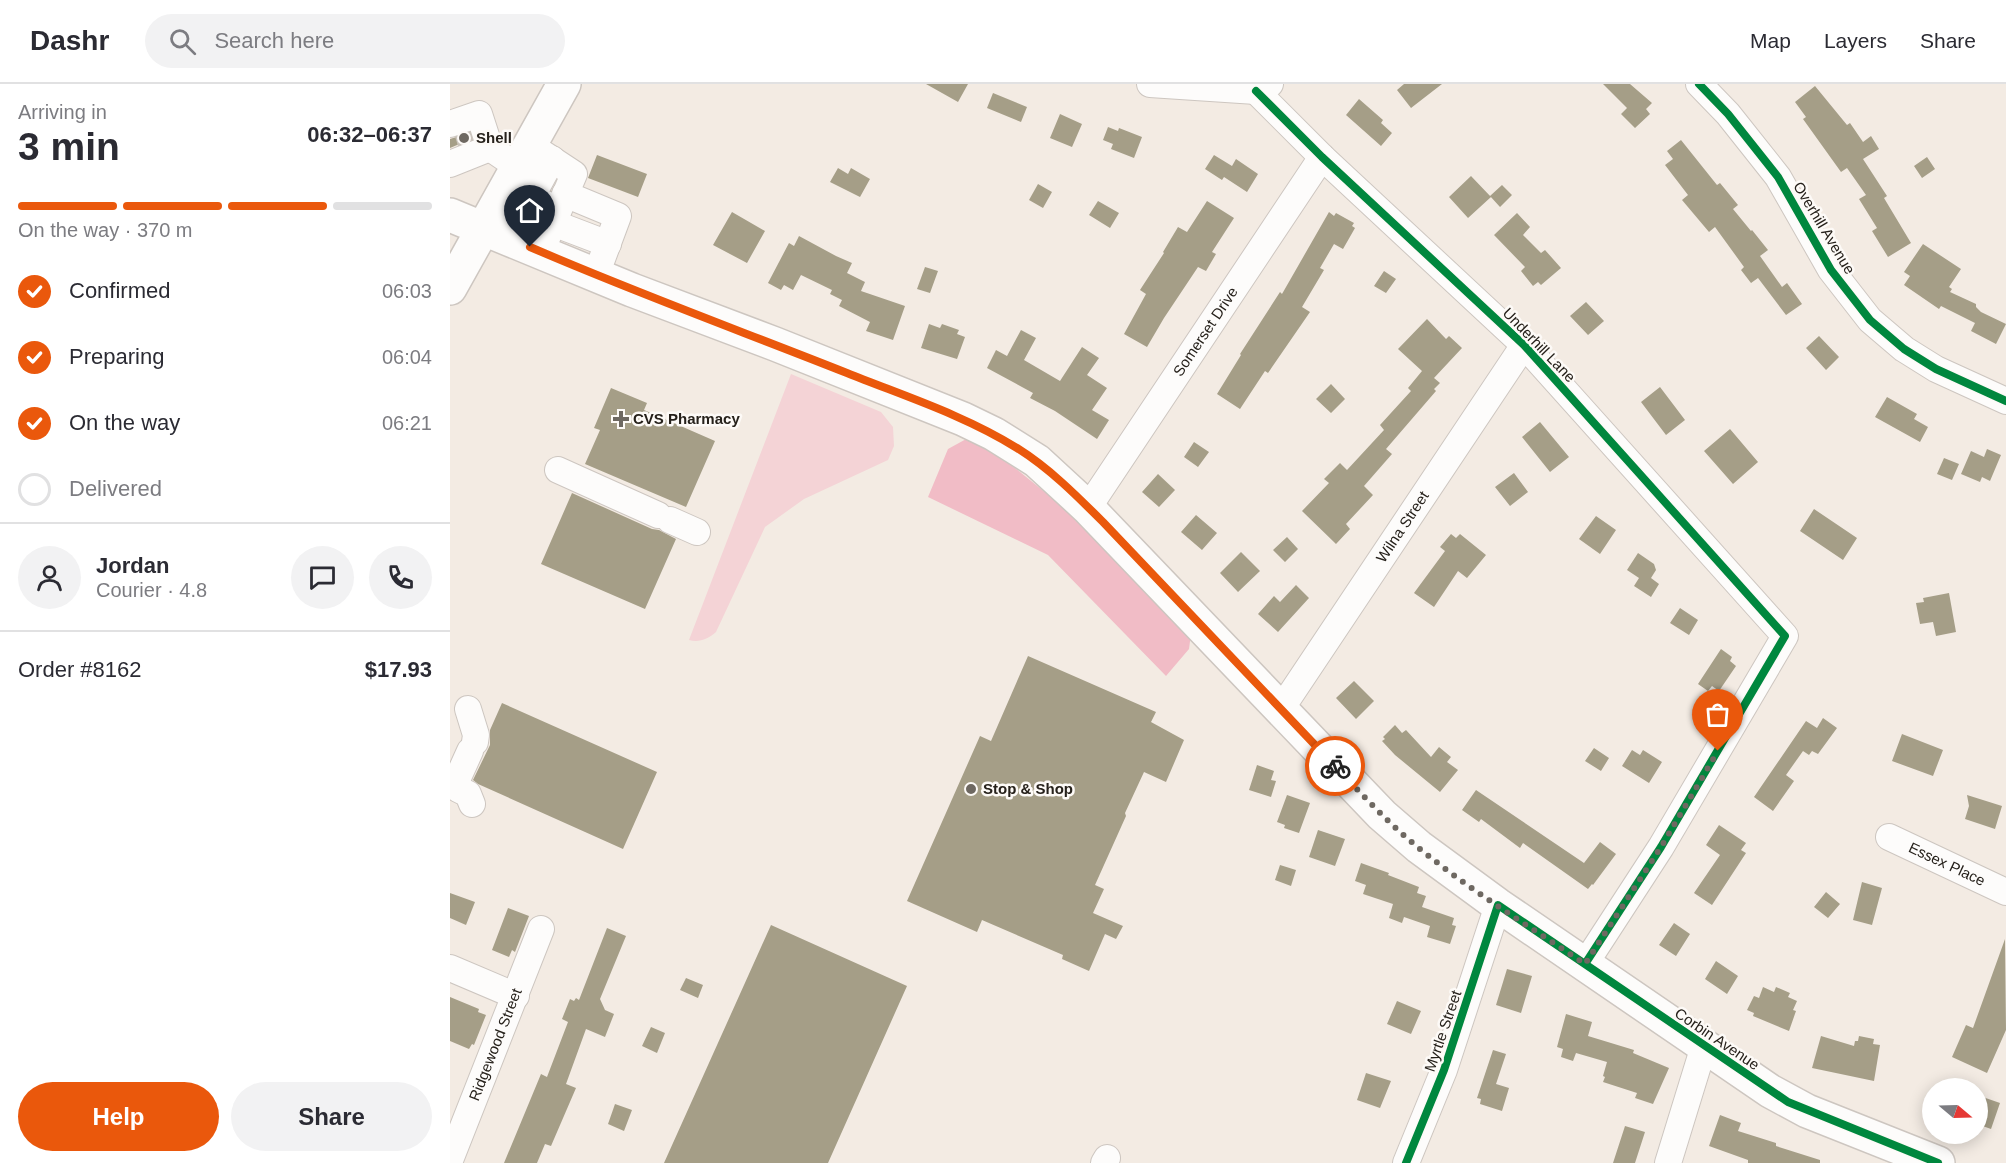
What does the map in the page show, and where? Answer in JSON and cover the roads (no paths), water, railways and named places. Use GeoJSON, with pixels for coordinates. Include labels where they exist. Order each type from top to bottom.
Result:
{"type":"FeatureCollection","features":[{"type":"Feature","properties":{"kind":"main road"},"geometry":{"type":"LineString","coordinates":[[450,288],[483,228],[528,171],[564,84]]}},
{"type":"Feature","properties":{"kind":"main road","name":"Corbin Avenue"},"geometry":{"type":"LineString","coordinates":[[450,215],[483,228],[554,219],[596,275],[963,419],[994,434],[1037,461],[1088,508],[1400,832],[1498,905],[1788,1102],[1929,1161]]}},
{"type":"Feature","properties":{"kind":"street"},"geometry":{"type":"LineString","coordinates":[[1150,84],[1263,87]]}},
{"type":"Feature","properties":{"kind":"street","name":"Overhill Avenue"},"geometry":{"type":"LineString","coordinates":[[1700,84],[1728,114],[1778,177],[1831,270],[1870,320],[1904,349],[1936,369],[2006,401]]}},
{"type":"Feature","properties":{"kind":"street","name":"Underhill Lane"},"geometry":{"type":"LineString","coordinates":[[1263,87],[1322,157],[1524,345],[1785,636],[1661,847],[1585,964]]}},
{"type":"Feature","properties":{"kind":"street"},"geometry":{"type":"LineString","coordinates":[[450,164],[469,137],[528,171],[574,174],[554,219]]}},
{"type":"Feature","properties":{"kind":"street","name":"Somerset Drive"},"geometry":{"type":"LineString","coordinates":[[1088,508],[1322,157]]}},
{"type":"Feature","properties":{"kind":"street"},"geometry":{"type":"LineString","coordinates":[[528,171],[554,219]]}},
{"type":"Feature","properties":{"kind":"street"},"geometry":{"type":"LineString","coordinates":[[554,219],[618,216],[596,275]]}},
{"type":"Feature","properties":{"kind":"street","name":"Wilna Street"},"geometry":{"type":"LineString","coordinates":[[1281,709],[1524,345]]}},
{"type":"Feature","properties":{"kind":"street"},"geometry":{"type":"LineString","coordinates":[[558,470],[697,532]]}},
{"type":"Feature","properties":{"kind":"street"},"geometry":{"type":"LineString","coordinates":[[468,709],[476,735],[456,782],[458,789],[468,794],[472,804]]}},
{"type":"Feature","properties":{"kind":"street","name":"Essex Place"},"geometry":{"type":"LineString","coordinates":[[1889,837],[2006,892]]}},
{"type":"Feature","properties":{"kind":"street","name":"Myrtle Street"},"geometry":{"type":"LineString","coordinates":[[1406,1163],[1444,1070],[1498,905]]}},
{"type":"Feature","properties":{"kind":"street","name":"Ridgewood Street"},"geometry":{"type":"LineString","coordinates":[[450,1160],[541,929]]}},
{"type":"Feature","properties":{"kind":"street"},"geometry":{"type":"LineString","coordinates":[[450,968],[516,996]]}},
{"type":"Feature","properties":{"kind":"street"},"geometry":{"type":"LineString","coordinates":[[1668,1163],[1704,1046]]}},
{"type":"Feature","properties":{"kind":"tunnel"},"geometry":{"type":"LineString","coordinates":[[466,128],[472,147]]}},
{"type":"Feature","properties":{"kind":"place","name":"Shell"},"geometry":{"type":"Point","coordinates":[464,138]}},
{"type":"Feature","properties":{"kind":"place","name":"CVS Pharmacy"},"geometry":{"type":"Point","coordinates":[621,419]}},
{"type":"Feature","properties":{"kind":"place","name":"Stop & Shop"},"geometry":{"type":"Point","coordinates":[971,789]}}]}
